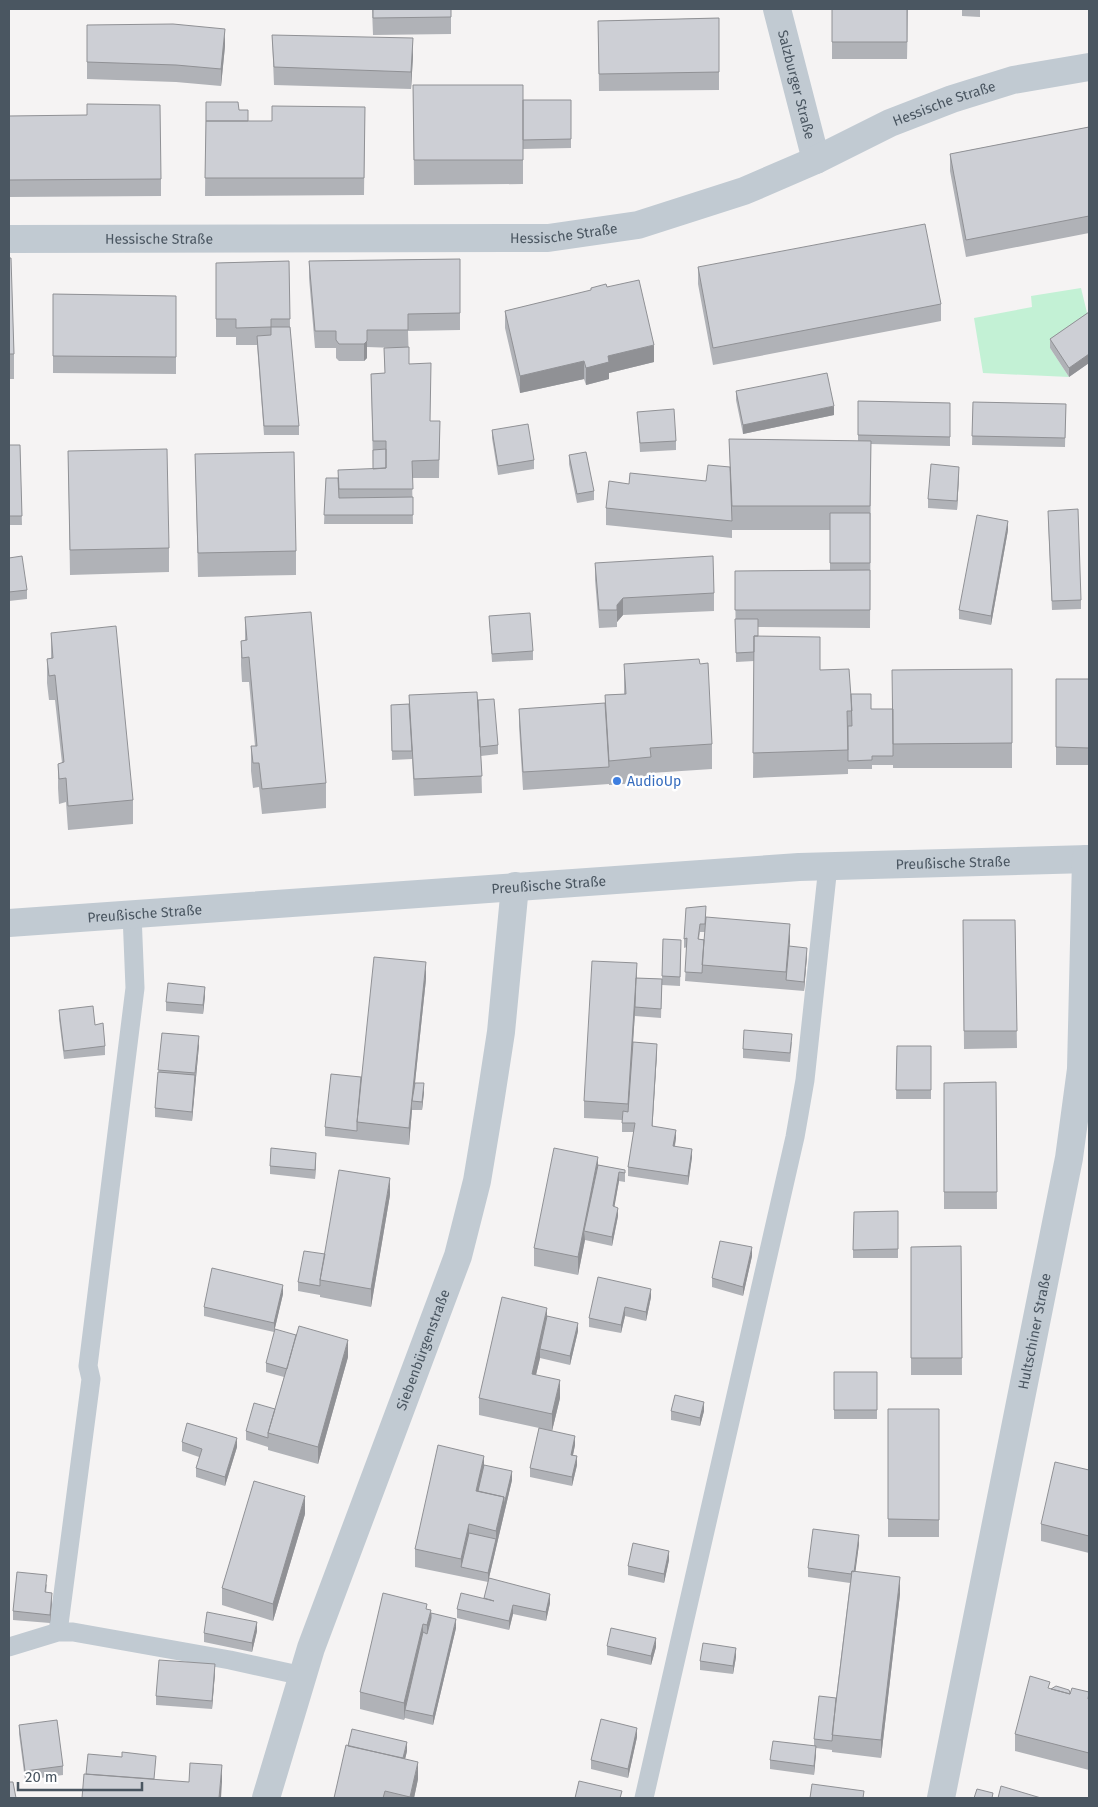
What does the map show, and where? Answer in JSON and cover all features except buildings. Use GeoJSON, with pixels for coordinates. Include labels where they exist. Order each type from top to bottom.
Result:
{"type":"FeatureCollection","features":[{"type":"Feature","properties":{"kind":"street","name":"Salzburger Straße"},"geometry":{"type":"LineString","coordinates":[[777,9],[816,160]]}},
{"type":"Feature","properties":{"kind":"street","name":"Hessische Straße"},"geometry":{"type":"LineString","coordinates":[[9,239],[548,238],[638,225],[744,191],[816,160],[890,123],[952,99],[1013,80],[1089,67]]}},
{"type":"Feature","properties":{"kind":"street","name":"Preußische Straße"},"geometry":{"type":"LineString","coordinates":[[9,923],[515,886],[828,866],[1088,859]]}},
{"type":"Feature","properties":{"kind":"street","name":"Hultschiner Straße"},"geometry":{"type":"LineString","coordinates":[[941,1798],[1070,1158],[1081,1069],[1088,859]]}},
{"type":"Feature","properties":{"kind":"street","name":"Siebenbürgenstraße"},"geometry":{"type":"LineString","coordinates":[[266,1798],[303,1676],[345,1552],[458,1256],[477,1181],[501,1032],[515,886]]}},
{"type":"Feature","properties":{"kind":"lane"},"geometry":{"type":"LineString","coordinates":[[644,1798],[795,1137],[805,1080],[828,866]]}},
{"type":"Feature","properties":{"kind":"lane"},"geometry":{"type":"LineString","coordinates":[[58,1632],[90,1379],[88,1366],[135,988],[132,914]]}},
{"type":"Feature","properties":{"kind":"lane"},"geometry":{"type":"LineString","coordinates":[[9,1647],[58,1632],[73,1632],[303,1676]]}},
{"type":"Feature","properties":{"kind":"green space"},"geometry":{"type":"Polygon","coordinates":[[[1081,288],[1089,321],[1050,348],[1069,377],[983,373],[974,318],[1032,307],[1031,296],[1081,288]]]}},
{"type":"Feature","properties":{"kind":"place","name":"AudioUp"},"geometry":{"type":"Point","coordinates":[617,781]}}]}
